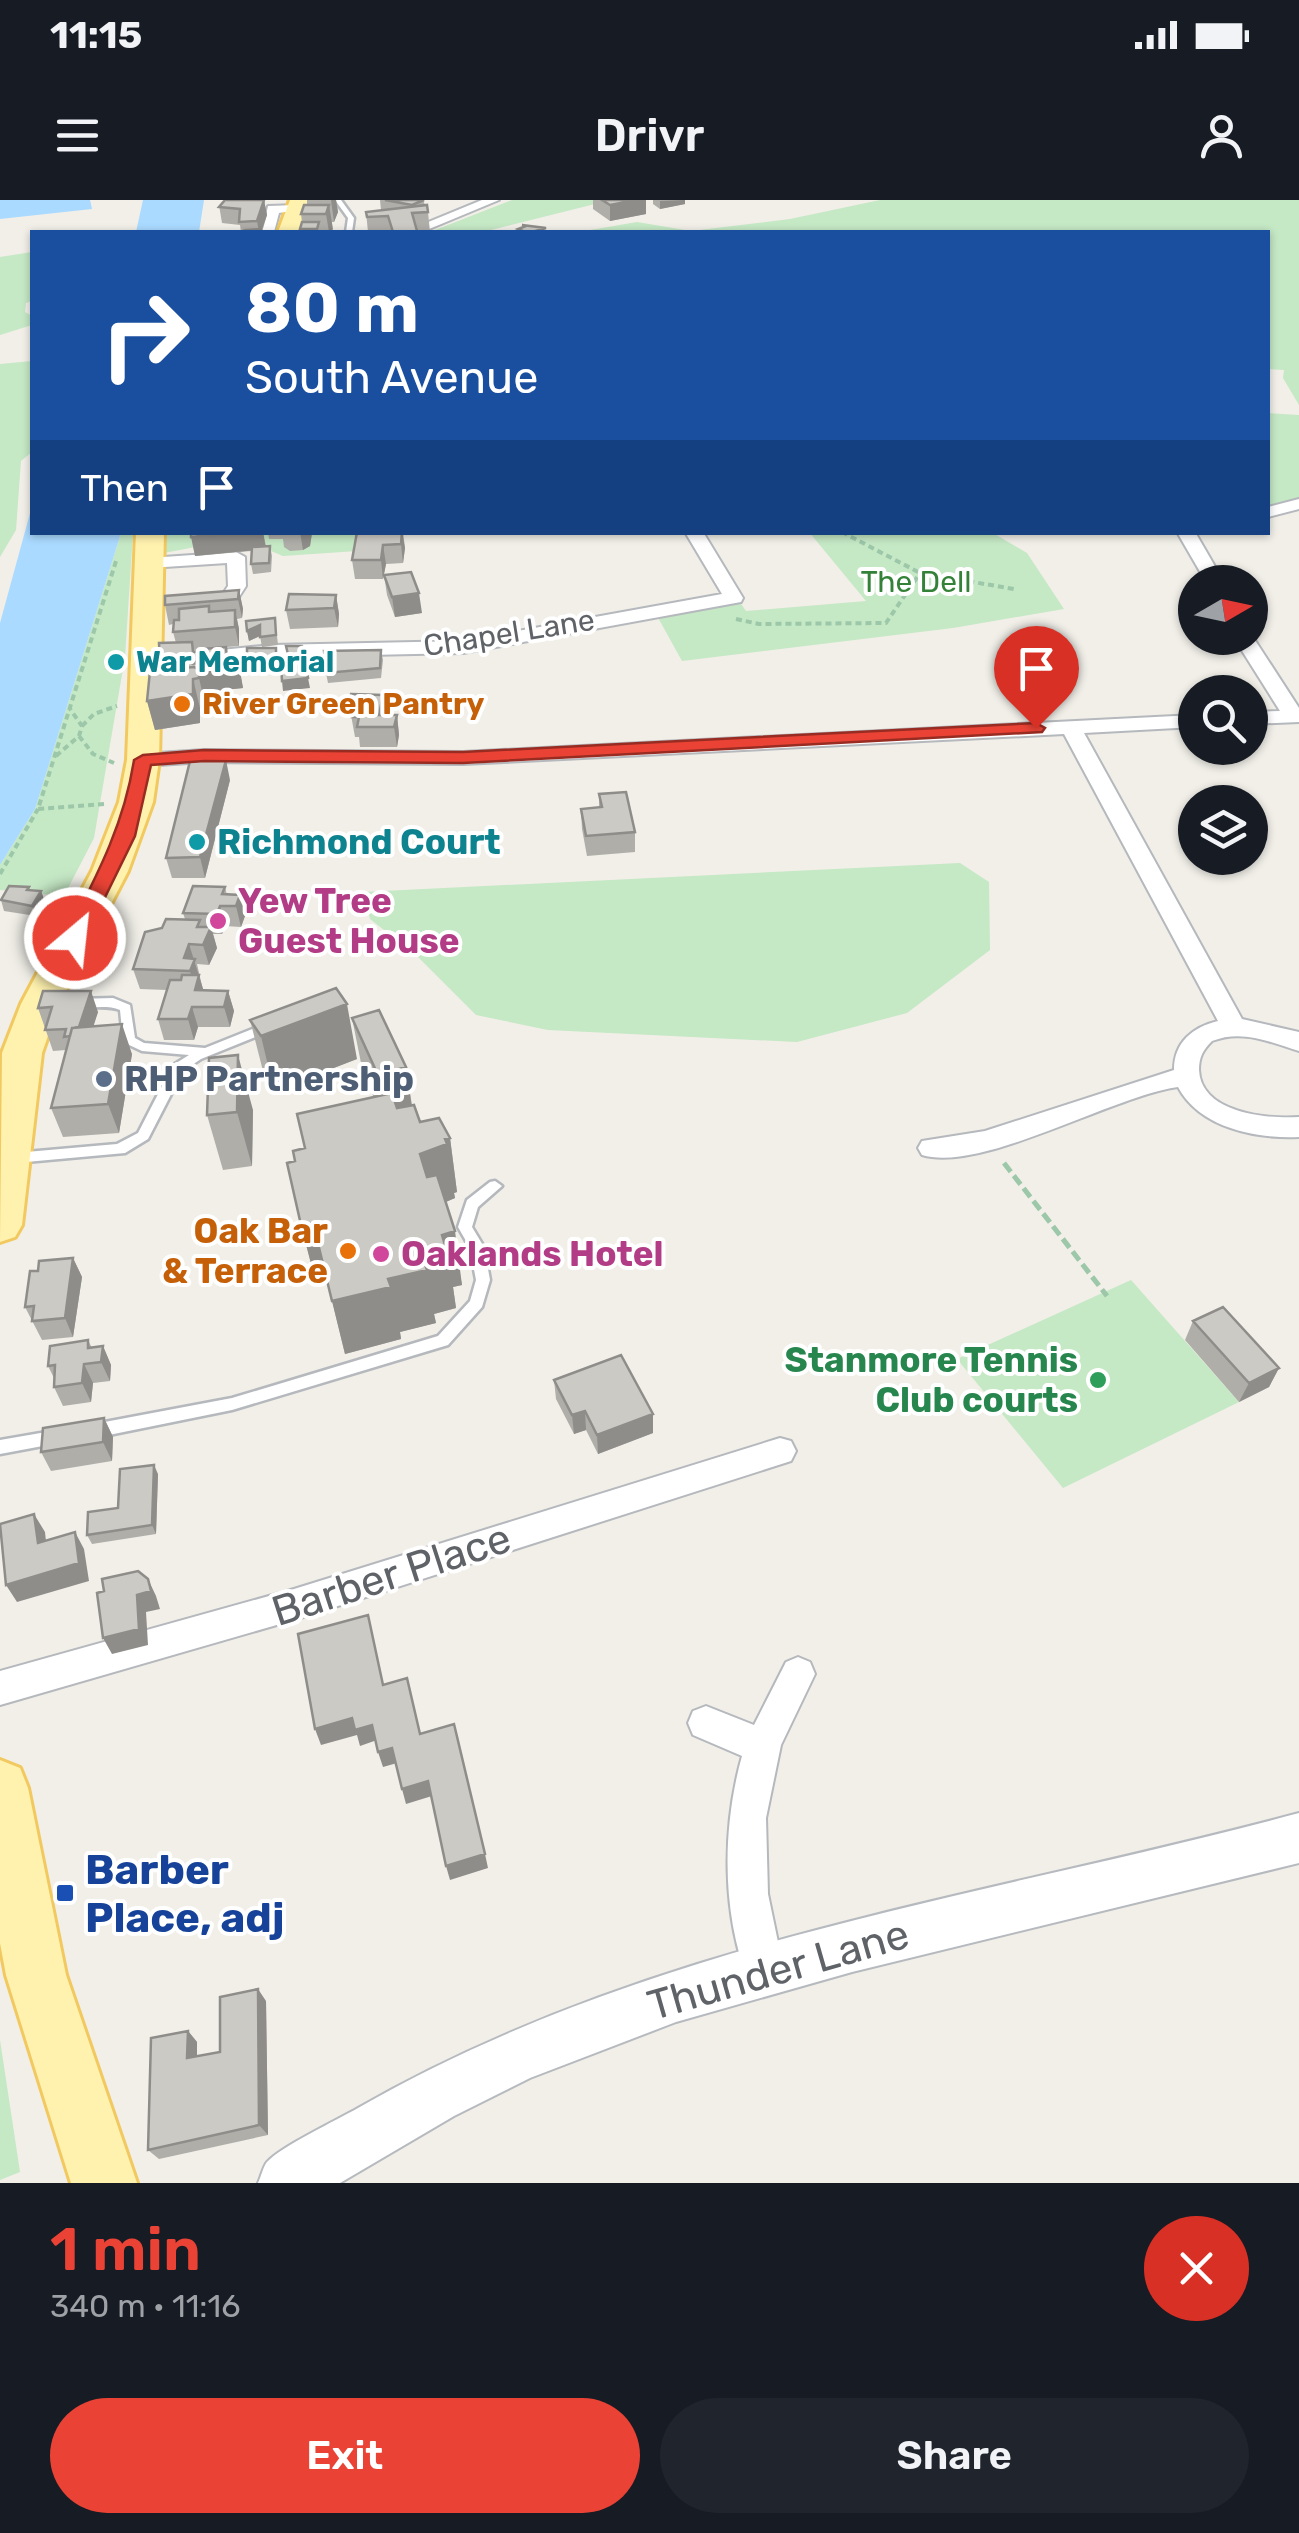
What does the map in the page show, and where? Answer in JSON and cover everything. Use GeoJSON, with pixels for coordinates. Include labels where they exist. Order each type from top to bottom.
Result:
{"type":"FeatureCollection","features":[{"type":"Feature","properties":{"kind":"main road"},"geometry":{"type":"LineString","coordinates":[[289,230],[298,204]]}},
{"type":"Feature","properties":{"kind":"main road"},"geometry":{"type":"LineString","coordinates":[[0,1225],[10,1158],[10,1068],[110,872],[140,777],[149,548]]}},
{"type":"Feature","properties":{"kind":"main road"},"geometry":{"type":"LineString","coordinates":[[0,1788],[36,1975],[104,2183]]}},
{"type":"Feature","properties":{"kind":"street"},"geometry":{"type":"LineString","coordinates":[[416,230],[493,200]]}},
{"type":"Feature","properties":{"kind":"street"},"geometry":{"type":"LineString","coordinates":[[268,230],[272,209],[298,204]]}},
{"type":"Feature","properties":{"kind":"street"},"geometry":{"type":"LineString","coordinates":[[1270,511],[1299,504]]}},
{"type":"Feature","properties":{"kind":"street","name":"Chapel Lane"},"geometry":{"type":"LineString","coordinates":[[145,664],[272,651],[463,647],[734,598],[696,535]]}},
{"type":"Feature","properties":{"kind":"street"},"geometry":{"type":"LineString","coordinates":[[1188,535],[1205,565]]}},
{"type":"Feature","properties":{"kind":"street"},"geometry":{"type":"LineString","coordinates":[[149,548],[245,556],[238,586],[225,604]]}},
{"type":"Feature","properties":{"kind":"street"},"geometry":{"type":"LineString","coordinates":[[1256,655],[1297,716]]}},
{"type":"Feature","properties":{"kind":"street"},"geometry":{"type":"LineString","coordinates":[[1268,717],[1297,716]]}},
{"type":"Feature","properties":{"kind":"street"},"geometry":{"type":"LineString","coordinates":[[140,777],[204,756],[463,758],[1178,721]]}},
{"type":"Feature","properties":{"kind":"street"},"geometry":{"type":"LineString","coordinates":[[1071,727],[1234,1027]]}},
{"type":"Feature","properties":{"kind":"street"},"geometry":{"type":"LineString","coordinates":[[1299,1042],[1258,1028],[1234,1027],[1212,1032],[1194,1043],[1186,1062],[1187,1077],[1200,1098],[1224,1116],[1248,1126],[1277,1130],[1299,1127]]}},
{"type":"Feature","properties":{"kind":"street"},"geometry":{"type":"LineString","coordinates":[[931,1148],[982,1149],[1165,1080],[1187,1077]]}},
{"type":"Feature","properties":{"kind":"street","name":"Barber Place"},"geometry":{"type":"LineString","coordinates":[[0,1688],[91,1668],[194,1637],[780,1451]]}},
{"type":"Feature","properties":{"kind":"street"},"geometry":{"type":"LineString","coordinates":[[764,1971],[750,1916],[744,1830],[762,1746],[778,1704],[798,1674]]}},
{"type":"Feature","properties":{"kind":"street"},"geometry":{"type":"LineString","coordinates":[[706,1723],[762,1746]]}},
{"type":"Feature","properties":{"kind":"street","name":"Thunder Lane"},"geometry":{"type":"LineString","coordinates":[[287,2183],[489,2068],[589,2025],[950,1920],[1189,1870],[1299,1838]]}},
{"type":"Feature","properties":{"kind":"lane"},"geometry":{"type":"LineString","coordinates":[[338,200],[351,218],[349,230]]}},
{"type":"Feature","properties":{"kind":"lane"},"geometry":{"type":"LineString","coordinates":[[40,1004],[113,1002],[126,1008],[129,1040],[142,1047],[208,1051]]}},
{"type":"Feature","properties":{"kind":"lane"},"geometry":{"type":"LineString","coordinates":[[10,1158],[120,1150],[143,1136],[178,1068],[208,1051],[288,1020]]}},
{"type":"Feature","properties":{"kind":"lane"},"geometry":{"type":"LineString","coordinates":[[0,1447],[232,1404],[442,1341],[477,1303],[483,1280],[477,1247],[465,1226],[472,1204],[495,1186]]}},
{"type":"Feature","properties":{"kind":"path"},"geometry":{"type":"LineString","coordinates":[[848,535],[920,573],[1014,589]]}},
{"type":"Feature","properties":{"kind":"path"},"geometry":{"type":"LineString","coordinates":[[0,874],[38,809],[121,546]]}},
{"type":"Feature","properties":{"kind":"path"},"geometry":{"type":"LineString","coordinates":[[759,624],[886,624],[920,573]]}},
{"type":"Feature","properties":{"kind":"path"},"geometry":{"type":"LineString","coordinates":[[55,757],[79,736],[82,726],[94,714],[111,706],[144,705]]}},
{"type":"Feature","properties":{"kind":"path"},"geometry":{"type":"LineString","coordinates":[[70,708],[82,726]]}},
{"type":"Feature","properties":{"kind":"path"},"geometry":{"type":"LineString","coordinates":[[79,736],[84,747],[101,760],[140,777]]}},
{"type":"Feature","properties":{"kind":"path"},"geometry":{"type":"LineString","coordinates":[[38,809],[140,777]]}},
{"type":"Feature","properties":{"kind":"path"},"geometry":{"type":"LineString","coordinates":[[982,1149],[1106,1296]]}},
{"type":"Feature","properties":{"kind":"green space"},"geometry":{"type":"Polygon","coordinates":[[[512,200],[611,200],[491,230],[435,230],[512,200]]]}},
{"type":"Feature","properties":{"kind":"green space"},"geometry":{"type":"Polygon","coordinates":[[[880,200],[1299,200],[1299,405],[1283,378],[1284,370],[1270,369],[1270,230],[699,230],[790,219],[880,200]]]}},
{"type":"Feature","properties":{"kind":"green space"},"geometry":{"type":"Polygon","coordinates":[[[637,222],[685,230],[591,230],[637,222]]]}},
{"type":"Feature","properties":{"kind":"green space"},"geometry":{"type":"Polygon","coordinates":[[[30,252],[30,302],[26,303],[25,312],[30,315],[30,326],[0,335],[0,257],[30,252]]]}},
{"type":"Feature","properties":{"kind":"green space"},"geometry":{"type":"Polygon","coordinates":[[[30,361],[30,454],[21,461],[16,530],[0,557],[0,364],[30,361]]]}},
{"type":"Feature","properties":{"kind":"green space"},"geometry":{"type":"Polygon","coordinates":[[[1270,413],[1299,415],[1299,501],[1270,508],[1270,413]]]}},
{"type":"Feature","properties":{"kind":"green space"},"geometry":{"type":"Polygon","coordinates":[[[120,535],[133,535],[125,657],[94,838],[64,896],[0,890],[0,865],[35,809],[120,535]]]}},
{"type":"Feature","properties":{"kind":"green space"},"geometry":{"type":"Polygon","coordinates":[[[160,535],[356,535],[357,551],[283,556],[266,549],[195,547],[159,554],[160,535]]]}},
{"type":"Feature","properties":{"kind":"green space","name":"The Dell"},"geometry":{"type":"Polygon","coordinates":[[[811,535],[996,535],[1027,553],[1064,609],[953,628],[682,661],[656,614],[739,601],[746,611],[866,601],[811,535]]]}},
{"type":"Feature","properties":{"kind":"green space"},"geometry":{"type":"Polygon","coordinates":[[[960,863],[989,882],[990,950],[907,1013],[797,1042],[548,1030],[476,1015],[417,956],[370,919],[363,892],[960,863]]]}},
{"type":"Feature","properties":{"kind":"green space","name":"Stanmore Tennis Club courts"},"geometry":{"type":"Polygon","coordinates":[[[1131,1280],[1239,1402],[1063,1488],[957,1359],[1131,1280]]]}},
{"type":"Feature","properties":{"kind":"green space"},"geometry":{"type":"Polygon","coordinates":[[[0,2040],[20,2172],[0,2180],[0,2040]]]}},
{"type":"Feature","properties":{"kind":"water"},"geometry":{"type":"Polygon","coordinates":[[[0,200],[90,200],[92,209],[0,219],[0,200]]]}},
{"type":"Feature","properties":{"kind":"water"},"geometry":{"type":"Polygon","coordinates":[[[143,200],[204,200],[199,230],[136,230],[143,200]]]}},
{"type":"Feature","properties":{"kind":"water"},"geometry":{"type":"Polygon","coordinates":[[[30,513],[30,535],[120,535],[35,809],[0,865],[0,623],[30,513]]]}},
{"type":"Feature","properties":{"kind":"building"},"geometry":{"type":"Polygon","coordinates":[[[225,200],[264,200],[257,221],[239,222],[240,209],[219,207],[225,200]]]}},
{"type":"Feature","properties":{"kind":"building"},"geometry":{"type":"Polygon","coordinates":[[[385,200],[424,200],[412,205],[385,200]]]}},
{"type":"Feature","properties":{"kind":"building"},"geometry":{"type":"Polygon","coordinates":[[[602,200],[636,200],[610,205],[602,200]]]}},
{"type":"Feature","properties":{"kind":"building"},"geometry":{"type":"Polygon","coordinates":[[[304,205],[329,205],[326,214],[301,214],[304,205]]]}},
{"type":"Feature","properties":{"kind":"building"},"geometry":{"type":"Polygon","coordinates":[[[427,205],[428,212],[412,213],[417,230],[392,230],[388,216],[367,217],[366,212],[427,205]]]}},
{"type":"Feature","properties":{"kind":"building"},"geometry":{"type":"Polygon","coordinates":[[[302,222],[319,222],[317,229],[300,229],[302,222]]]}},
{"type":"Feature","properties":{"kind":"building"},"geometry":{"type":"Polygon","coordinates":[[[522,225],[546,228],[518,229],[526,226],[522,225]]]}},
{"type":"Feature","properties":{"kind":"building"},"geometry":{"type":"Polygon","coordinates":[[[356,535],[402,535],[401,544],[383,545],[381,560],[352,560],[356,535]]]}},
{"type":"Feature","properties":{"kind":"building"},"geometry":{"type":"Polygon","coordinates":[[[270,546],[269,563],[251,564],[252,547],[270,546]]]}},
{"type":"Feature","properties":{"kind":"building"},"geometry":{"type":"Polygon","coordinates":[[[411,572],[419,593],[392,597],[384,575],[411,572]]]}},
{"type":"Feature","properties":{"kind":"building"},"geometry":{"type":"Polygon","coordinates":[[[239,590],[238,599],[165,605],[165,596],[239,590]]]}},
{"type":"Feature","properties":{"kind":"building"},"geometry":{"type":"Polygon","coordinates":[[[289,594],[336,595],[334,608],[286,610],[289,594]]]}},
{"type":"Feature","properties":{"kind":"building"},"geometry":{"type":"Polygon","coordinates":[[[209,606],[209,612],[235,610],[235,627],[173,632],[179,609],[209,606]]]}},
{"type":"Feature","properties":{"kind":"building"},"geometry":{"type":"Polygon","coordinates":[[[275,618],[276,635],[260,637],[260,625],[247,631],[246,621],[275,618]]]}},
{"type":"Feature","properties":{"kind":"building"},"geometry":{"type":"Polygon","coordinates":[[[192,642],[193,652],[201,651],[202,660],[188,664],[238,660],[238,668],[199,673],[194,667],[151,671],[160,667],[159,643],[192,642]]]}},
{"type":"Feature","properties":{"kind":"building"},"geometry":{"type":"Polygon","coordinates":[[[286,646],[302,646],[308,678],[282,681],[281,664],[290,663],[286,646]]]}},
{"type":"Feature","properties":{"kind":"building"},"geometry":{"type":"Polygon","coordinates":[[[226,647],[227,660],[205,663],[204,649],[226,647]]]}},
{"type":"Feature","properties":{"kind":"building"},"geometry":{"type":"Polygon","coordinates":[[[247,648],[276,648],[276,657],[247,657],[247,648]]]}},
{"type":"Feature","properties":{"kind":"building"},"geometry":{"type":"Polygon","coordinates":[[[381,650],[380,668],[326,673],[324,651],[381,650]]]}},
{"type":"Feature","properties":{"kind":"building"},"geometry":{"type":"Polygon","coordinates":[[[194,667],[199,670],[199,678],[193,679],[193,694],[147,701],[150,671],[194,667]]]}},
{"type":"Feature","properties":{"kind":"building"},"geometry":{"type":"Polygon","coordinates":[[[351,694],[383,695],[379,715],[397,715],[394,727],[357,727],[359,717],[352,717],[355,704],[349,704],[351,694]]]}},
{"type":"Feature","properties":{"kind":"building"},"geometry":{"type":"Polygon","coordinates":[[[226,760],[200,857],[166,858],[190,761],[226,760]]]}},
{"type":"Feature","properties":{"kind":"building"},"geometry":{"type":"Polygon","coordinates":[[[626,792],[635,832],[586,836],[581,809],[602,807],[599,794],[626,792]]]}},
{"type":"Feature","properties":{"kind":"building"},"geometry":{"type":"Polygon","coordinates":[[[9,886],[41,891],[32,906],[1,900],[9,886]]]}},
{"type":"Feature","properties":{"kind":"building"},"geometry":{"type":"Polygon","coordinates":[[[193,886],[225,887],[222,894],[240,895],[236,906],[220,906],[217,914],[183,913],[193,886]]]}},
{"type":"Feature","properties":{"kind":"building"},"geometry":{"type":"Polygon","coordinates":[[[166,919],[200,920],[197,927],[211,927],[203,945],[189,944],[184,958],[195,959],[190,971],[133,969],[145,932],[162,928],[166,919]]]}},
{"type":"Feature","properties":{"kind":"building"},"geometry":{"type":"Polygon","coordinates":[[[182,975],[199,975],[195,990],[228,991],[224,1007],[192,1007],[188,1019],[158,1019],[170,980],[181,980],[182,975]]]}},
{"type":"Feature","properties":{"kind":"building"},"geometry":{"type":"Polygon","coordinates":[[[336,988],[347,1004],[261,1036],[250,1020],[336,988]]]}},
{"type":"Feature","properties":{"kind":"building"},"geometry":{"type":"Polygon","coordinates":[[[43,991],[91,991],[79,1027],[72,1028],[70,1036],[64,1037],[66,1029],[45,1030],[52,1007],[38,1008],[43,991]]]}},
{"type":"Feature","properties":{"kind":"building"},"geometry":{"type":"Polygon","coordinates":[[[379,1010],[406,1067],[378,1075],[352,1018],[379,1010]]]}},
{"type":"Feature","properties":{"kind":"building"},"geometry":{"type":"Polygon","coordinates":[[[122,1024],[108,1104],[51,1108],[72,1028],[122,1024]]]}},
{"type":"Feature","properties":{"kind":"building"},"geometry":{"type":"Polygon","coordinates":[[[238,1055],[237,1112],[207,1115],[209,1058],[238,1055]]]}},
{"type":"Feature","properties":{"kind":"building","name":"Oaklands Hotel"},"geometry":{"type":"Polygon","coordinates":[[[392,1093],[397,1108],[414,1105],[420,1122],[439,1118],[450,1138],[445,1139],[447,1144],[420,1154],[427,1177],[437,1175],[455,1231],[442,1235],[448,1255],[424,1261],[427,1270],[388,1279],[391,1287],[332,1301],[313,1223],[301,1225],[287,1163],[295,1161],[293,1151],[305,1148],[297,1114],[392,1093]]]}},
{"type":"Feature","properties":{"kind":"building"},"geometry":{"type":"Polygon","coordinates":[[[73,1258],[65,1318],[32,1321],[34,1306],[25,1307],[30,1271],[38,1271],[39,1261],[73,1258]]]}},
{"type":"Feature","properties":{"kind":"building"},"geometry":{"type":"Polygon","coordinates":[[[1223,1307],[1279,1368],[1249,1383],[1193,1321],[1223,1307]]]}},
{"type":"Feature","properties":{"kind":"building"},"geometry":{"type":"Polygon","coordinates":[[[88,1340],[88,1348],[103,1346],[101,1362],[84,1364],[82,1383],[54,1387],[55,1365],[48,1366],[50,1346],[88,1340]]]}},
{"type":"Feature","properties":{"kind":"building"},"geometry":{"type":"Polygon","coordinates":[[[621,1355],[653,1414],[597,1435],[585,1411],[572,1415],[554,1380],[621,1355]]]}},
{"type":"Feature","properties":{"kind":"building"},"geometry":{"type":"Polygon","coordinates":[[[104,1418],[103,1442],[41,1452],[43,1428],[104,1418]]]}},
{"type":"Feature","properties":{"kind":"building"},"geometry":{"type":"Polygon","coordinates":[[[154,1465],[152,1525],[87,1535],[88,1512],[118,1508],[120,1469],[154,1465]]]}},
{"type":"Feature","properties":{"kind":"building"},"geometry":{"type":"Polygon","coordinates":[[[34,1514],[38,1543],[75,1532],[79,1563],[6,1585],[0,1524],[34,1514]]]}},
{"type":"Feature","properties":{"kind":"building"},"geometry":{"type":"Polygon","coordinates":[[[138,1571],[148,1579],[151,1591],[137,1595],[139,1629],[103,1638],[97,1593],[104,1591],[102,1579],[138,1571]]]}},
{"type":"Feature","properties":{"kind":"building"},"geometry":{"type":"Polygon","coordinates":[[[368,1615],[383,1685],[407,1678],[420,1734],[454,1724],[485,1854],[446,1866],[428,1781],[402,1789],[392,1748],[378,1752],[372,1725],[355,1730],[352,1718],[315,1729],[298,1634],[368,1615]]]}},
{"type":"Feature","properties":{"kind":"building"},"geometry":{"type":"Polygon","coordinates":[[[258,1989],[259,2125],[148,2150],[151,2038],[188,2031],[187,2058],[220,2052],[220,1997],[258,1989]]]}},
{"type":"Feature","properties":{"kind":"place","name":"War Memorial"},"geometry":{"type":"Point","coordinates":[116,662]}},
{"type":"Feature","properties":{"kind":"place","name":"River Green Pantry"},"geometry":{"type":"Point","coordinates":[182,704]}},
{"type":"Feature","properties":{"kind":"place","name":"Richmond Court"},"geometry":{"type":"Point","coordinates":[197,842]}},
{"type":"Feature","properties":{"kind":"place","name":"Yew Tree Guest House"},"geometry":{"type":"Point","coordinates":[218,921]}},
{"type":"Feature","properties":{"kind":"place","name":"RHP Partnership"},"geometry":{"type":"Point","coordinates":[104,1079]}},
{"type":"Feature","properties":{"kind":"place","name":"Oak Bar & Terrace"},"geometry":{"type":"Point","coordinates":[348,1251]}},
{"type":"Feature","properties":{"kind":"place","name":"Oaklands Hotel"},"geometry":{"type":"Point","coordinates":[381,1254]}},
{"type":"Feature","properties":{"kind":"place","name":"Stanmore Tennis Club courts"},"geometry":{"type":"Point","coordinates":[1098,1380]}},
{"type":"Feature","properties":{"kind":"place","name":"Barber Place, adj"},"geometry":{"type":"Point","coordinates":[65,1893]}},
{"type":"Feature","properties":{"kind":"route"},"geometry":{"type":"LineString","coordinates":[[75,938],[126,836],[143,760],[349,755],[463,758],[1036,728]]}}]}
